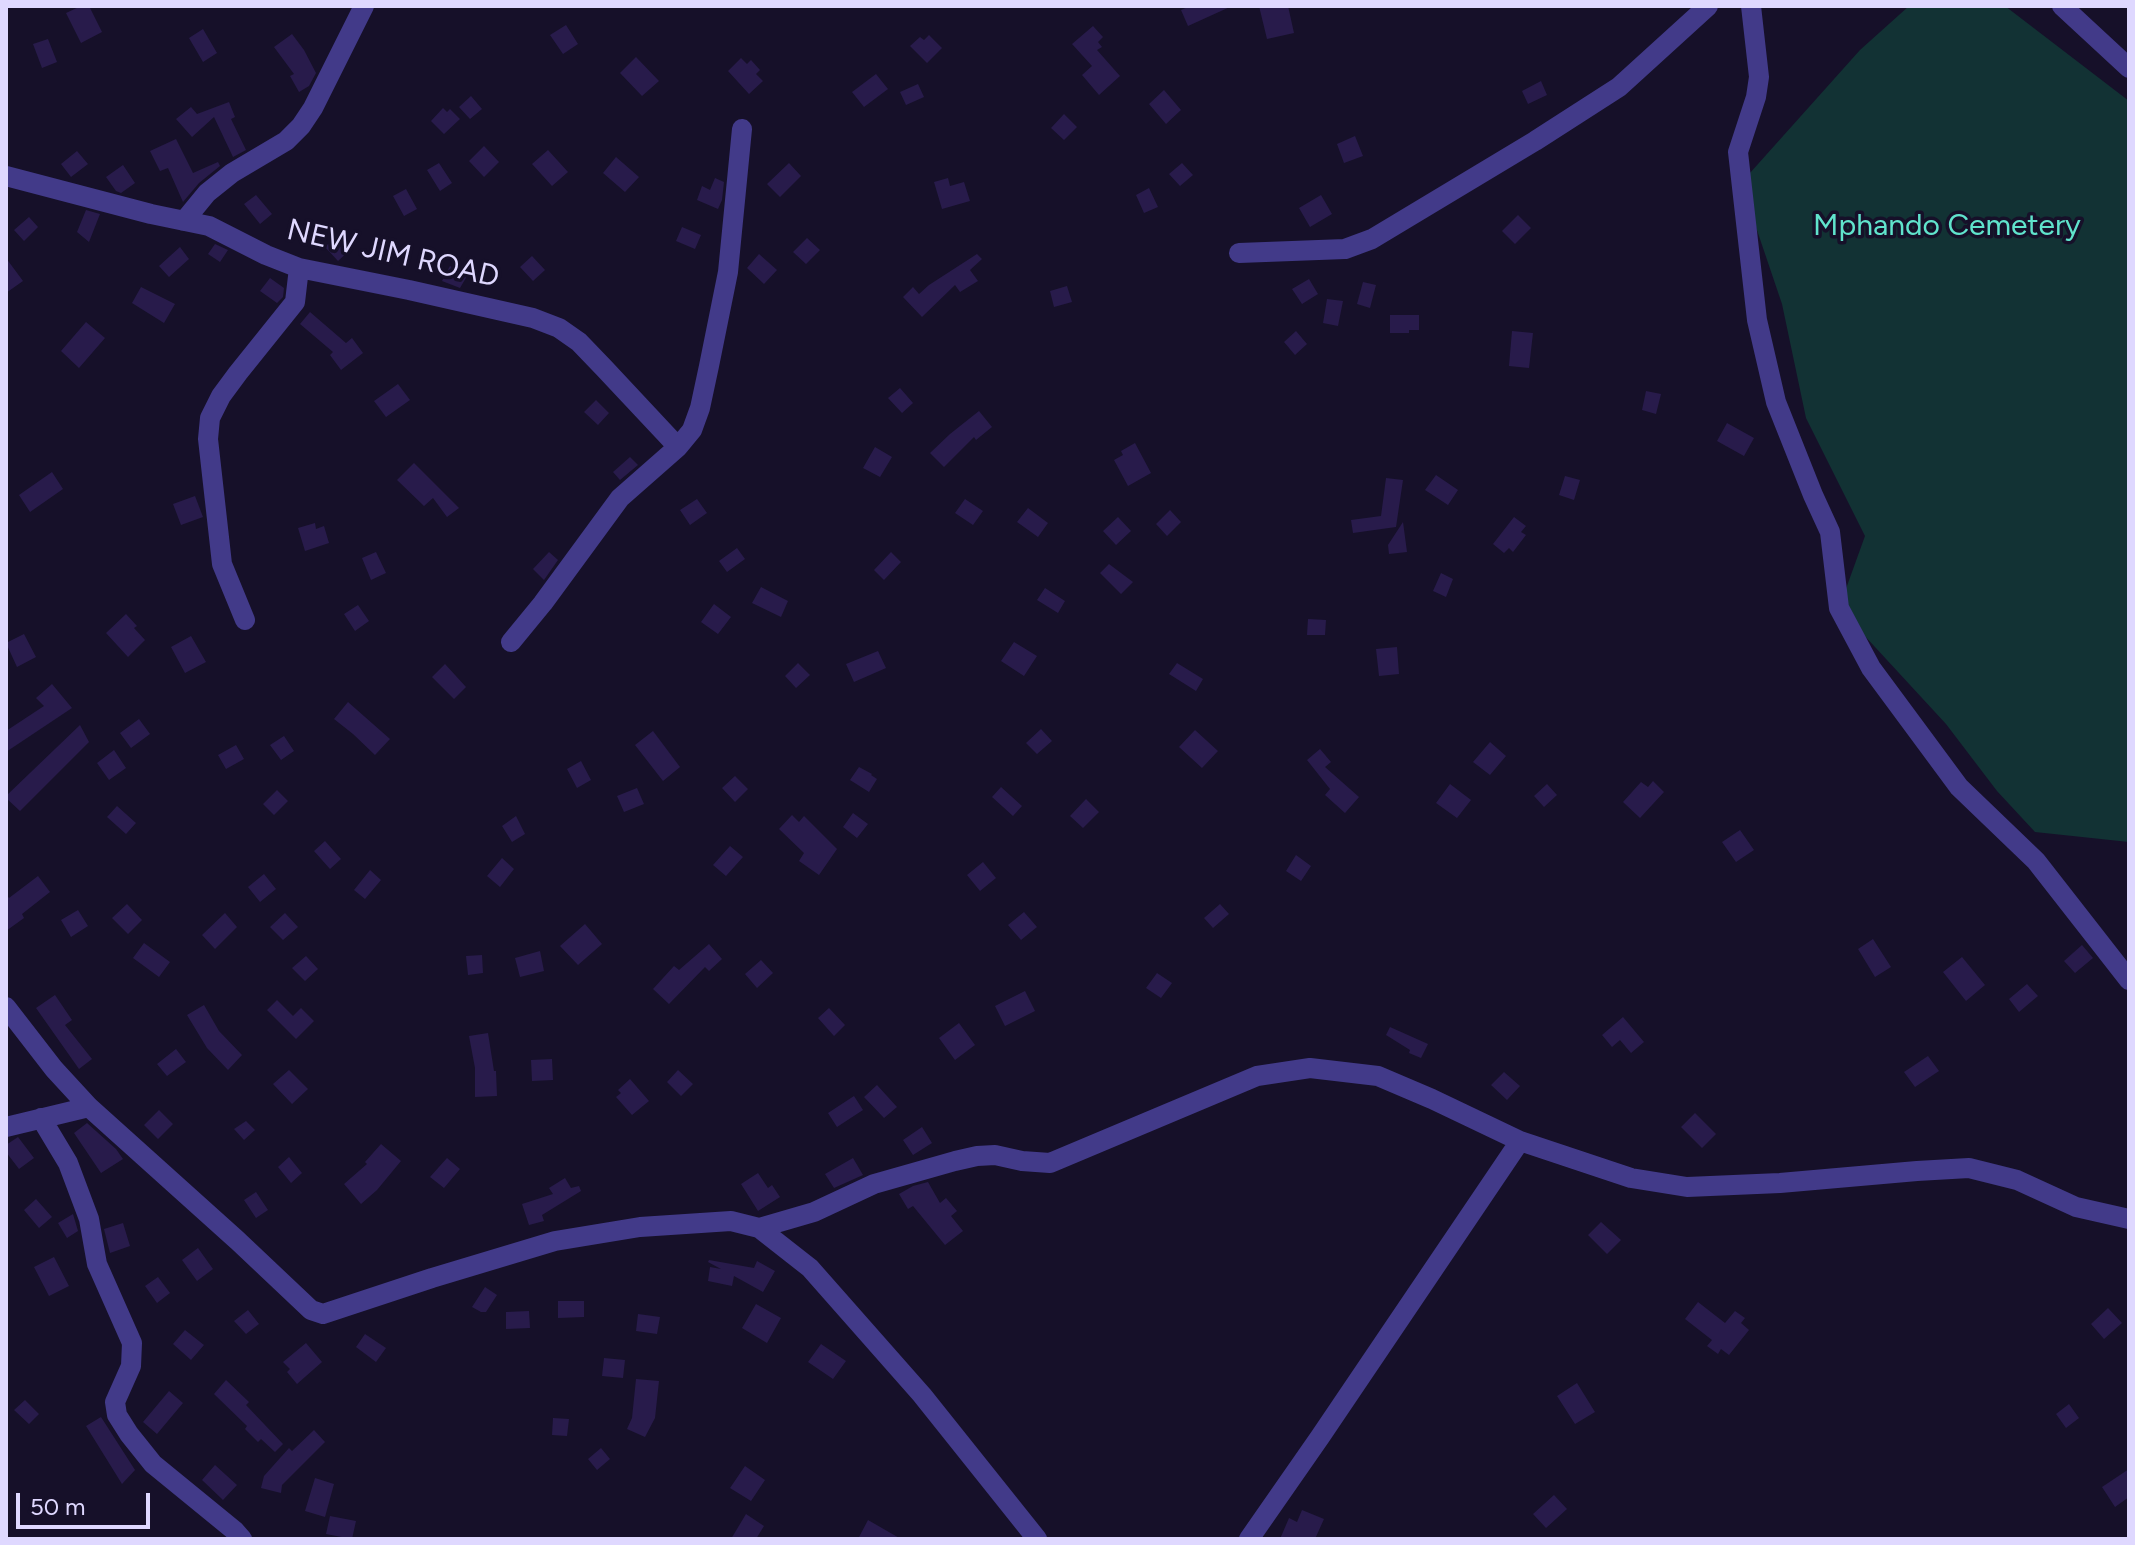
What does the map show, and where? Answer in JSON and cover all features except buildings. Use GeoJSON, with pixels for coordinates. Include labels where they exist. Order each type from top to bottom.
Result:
{"type":"FeatureCollection","features":[{"type":"Feature","properties":{"kind":"street"},"geometry":{"type":"LineString","coordinates":[[184,221],[207,193],[232,173],[286,141],[301,126],[364,6]]}},
{"type":"Feature","properties":{"kind":"street"},"geometry":{"type":"LineString","coordinates":[[1239,253],[1345,249],[1372,239],[1619,87],[1708,6]]}},
{"type":"Feature","properties":{"kind":"street"},"geometry":{"type":"LineString","coordinates":[[1751,6],[1759,77],[1756,97],[1738,152],[1757,320],[1776,402],[1830,532],[1839,608],[1871,668],[1959,787],[2036,861],[2129,980]]}},
{"type":"Feature","properties":{"kind":"street"},"geometry":{"type":"LineString","coordinates":[[2062,6],[2129,68]]}},
{"type":"Feature","properties":{"kind":"street"},"geometry":{"type":"LineString","coordinates":[[511,642],[620,498],[678,447],[692,430],[700,408],[728,272],[742,129]]}},
{"type":"Feature","properties":{"kind":"street","name":"NEW JIM ROAD"},"geometry":{"type":"LineString","coordinates":[[6,176],[209,226],[299,268],[533,318],[559,328],[579,342],[678,447]]}},
{"type":"Feature","properties":{"kind":"street"},"geometry":{"type":"LineString","coordinates":[[245,620],[222,564],[208,439],[210,418],[221,396],[295,302],[299,268]]}},
{"type":"Feature","properties":{"kind":"street"},"geometry":{"type":"LineString","coordinates":[[6,1007],[54,1069],[89,1107],[311,1310],[323,1314],[555,1241],[640,1227],[731,1221],[759,1228],[810,1268],[922,1395],[1037,1539]]}},
{"type":"Feature","properties":{"kind":"street"},"geometry":{"type":"LineString","coordinates":[[759,1228],[814,1212],[874,1184],[977,1156],[995,1155],[1050,1163],[1257,1076],[1310,1068],[1378,1076],[1520,1141],[1631,1178],[1687,1187],[1969,1168],[2017,1180],[2076,1207],[2129,1219]]}},
{"type":"Feature","properties":{"kind":"street"},"geometry":{"type":"LineString","coordinates":[[6,1127],[89,1107]]}},
{"type":"Feature","properties":{"kind":"street"},"geometry":{"type":"LineString","coordinates":[[41,1118],[68,1163],[89,1219],[97,1264],[132,1343],[131,1366],[115,1402],[117,1415],[153,1464],[242,1539]]}},
{"type":"Feature","properties":{"kind":"street"},"geometry":{"type":"LineString","coordinates":[[1249,1539],[1520,1141]]}},
{"type":"Feature","properties":{"kind":"green space","name":"Mphando Cemetery"},"geometry":{"type":"Polygon","coordinates":[[[1909,6],[2005,6],[2129,101],[2129,842],[2035,832],[1997,791],[1946,724],[1839,608],[1865,536],[1806,418],[1782,304],[1741,183],[1860,50],[1909,6]]]}}]}
